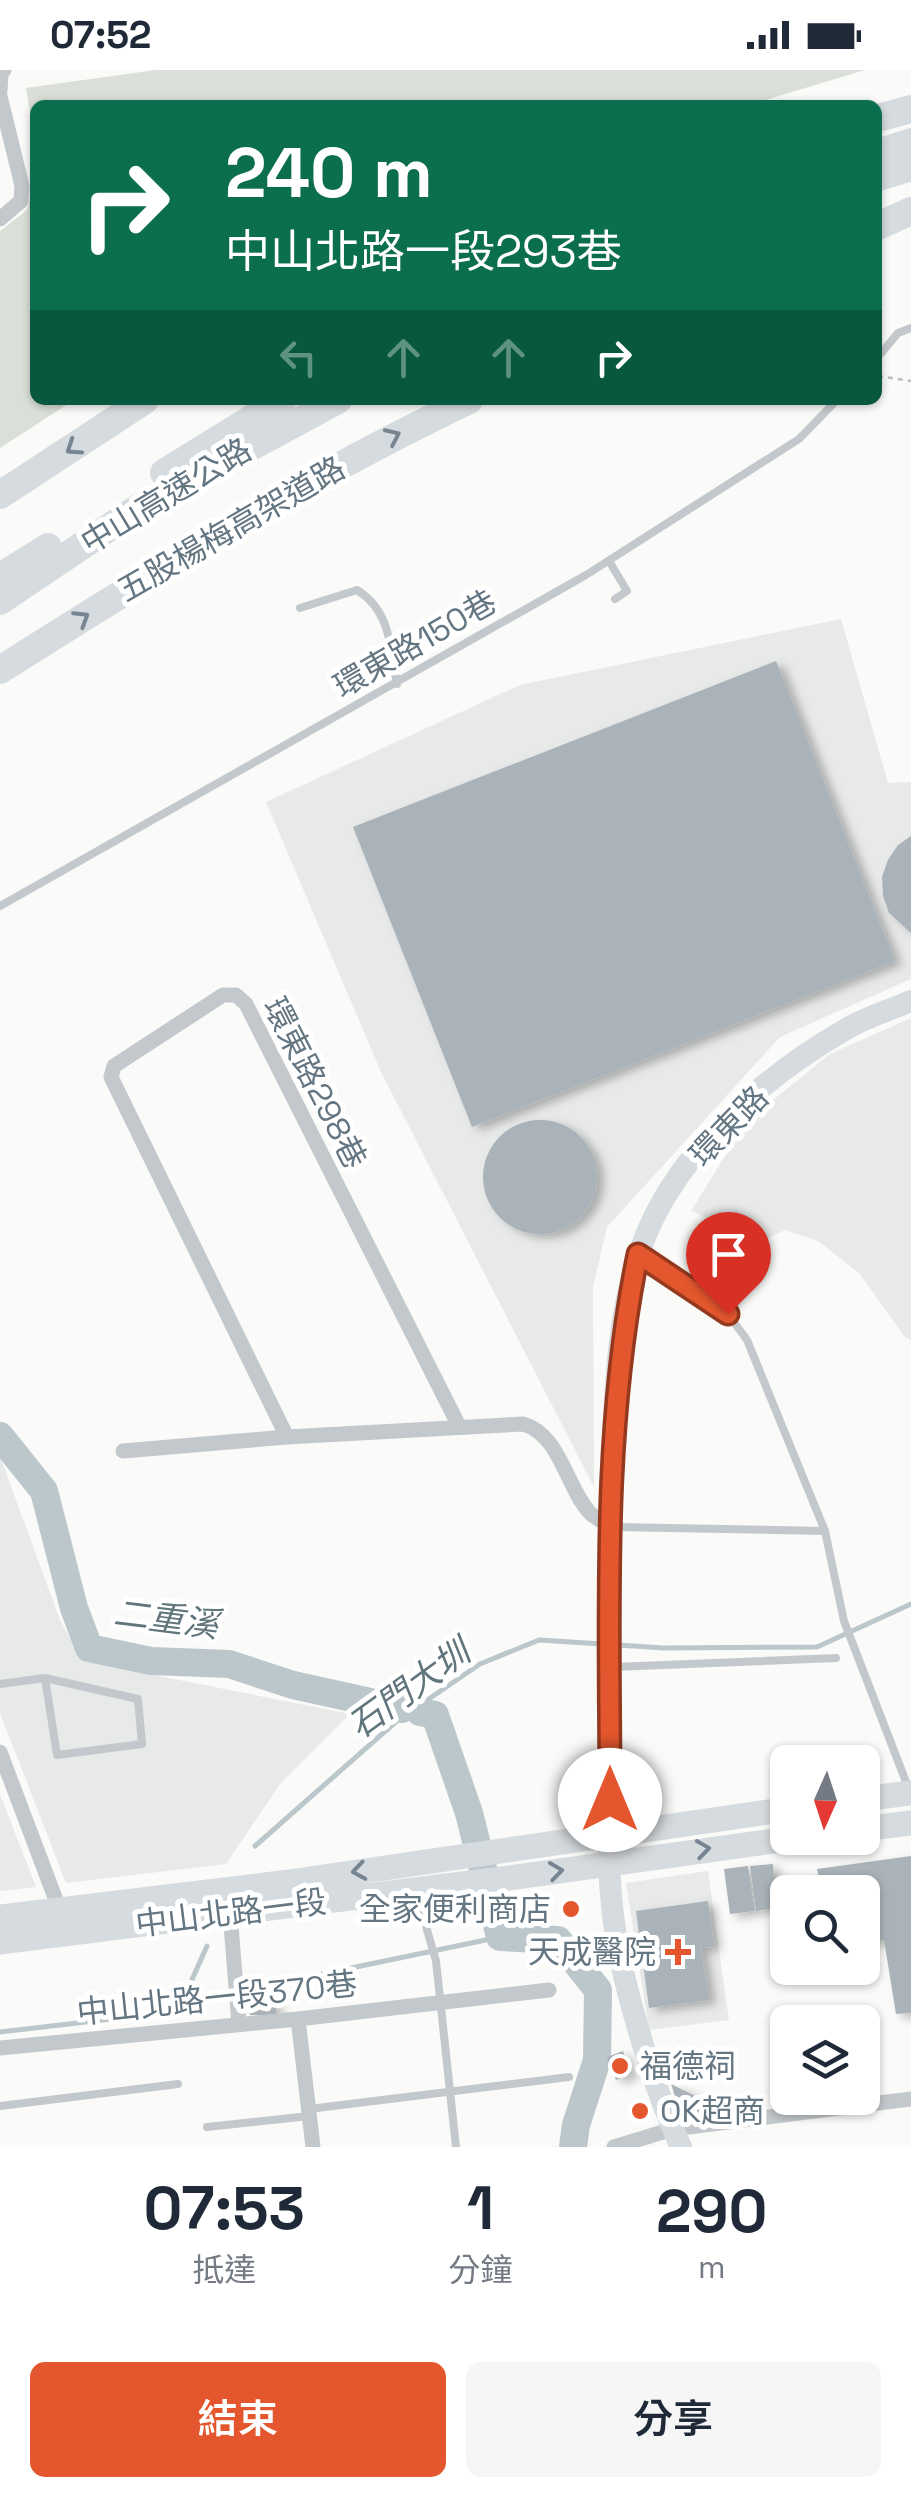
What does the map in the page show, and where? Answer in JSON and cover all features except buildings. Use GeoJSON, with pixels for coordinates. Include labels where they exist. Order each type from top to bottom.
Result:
{"type":"FeatureCollection","features":[{"type":"Feature","properties":{"kind":"highway"},"geometry":{"type":"LineString","coordinates":[[882,117],[911,110]]}},
{"type":"Feature","properties":{"kind":"highway"},"geometry":{"type":"LineString","coordinates":[[882,152],[911,142]]}},
{"type":"Feature","properties":{"kind":"highway"},"geometry":{"type":"LineString","coordinates":[[882,176],[911,166]]}},
{"type":"Feature","properties":{"kind":"highway"},"geometry":{"type":"LineString","coordinates":[[882,224],[911,211]]}},
{"type":"Feature","properties":{"kind":"highway"},"geometry":{"type":"LineString","coordinates":[[0,494],[137,405]]}},
{"type":"Feature","properties":{"kind":"highway","name":"中山高速公路"},"geometry":{"type":"LineString","coordinates":[[0,578],[274,405]]}},
{"type":"Feature","properties":{"kind":"highway","name":"中山高速公路"},"geometry":{"type":"LineString","coordinates":[[0,601],[138,508],[329,405]]}},
{"type":"Feature","properties":{"kind":"highway","name":"五股楊梅高架道路"},"geometry":{"type":"LineString","coordinates":[[0,670],[178,557],[377,444],[459,405]]}},
{"type":"Feature","properties":{"kind":"main road"},"geometry":{"type":"LineString","coordinates":[[880,1797],[910,1793]]}},
{"type":"Feature","properties":{"kind":"main road"},"geometry":{"type":"LineString","coordinates":[[610,1834],[770,1812]]}},
{"type":"Feature","properties":{"kind":"main road"},"geometry":{"type":"LineString","coordinates":[[880,1827],[911,1823]]}},
{"type":"Feature","properties":{"kind":"main road","name":"中山北路一段"},"geometry":{"type":"LineString","coordinates":[[0,1942],[62,1922],[289,1882],[610,1834]]}},
{"type":"Feature","properties":{"kind":"main road"},"geometry":{"type":"LineString","coordinates":[[610,1864],[770,1842]]}},
{"type":"Feature","properties":{"kind":"main road","name":"中山北路一段"},"geometry":{"type":"LineString","coordinates":[[0,1917],[62,1922],[230,1913],[610,1864]]}},
{"type":"Feature","properties":{"kind":"street"},"geometry":{"type":"LineString","coordinates":[[0,220],[20,201],[22,186],[0,93],[4,70]]}},
{"type":"Feature","properties":{"kind":"street","name":"環東路298巷"},"geometry":{"type":"LineString","coordinates":[[287,1437],[111,1076],[114,1066],[223,994],[236,995],[246,1004],[458,1426]]}},
{"type":"Feature","properties":{"kind":"street","name":"環東路"},"geometry":{"type":"LineString","coordinates":[[677,2138],[635,2014],[615,1930],[610,1864],[610,1526],[615,1403],[638,1254],[662,1202],[716,1129],[793,1063],[852,1026],[911,1002]]}},
{"type":"Feature","properties":{"kind":"street"},"geometry":{"type":"LineString","coordinates":[[123,1452],[287,1437],[523,1424],[535,1427],[546,1439],[590,1512],[610,1526]]}},
{"type":"Feature","properties":{"kind":"street"},"geometry":{"type":"LineString","coordinates":[[0,1752],[62,1922]]}},
{"type":"Feature","properties":{"kind":"street"},"geometry":{"type":"LineString","coordinates":[[230,1913],[239,2024]]}},
{"type":"Feature","properties":{"kind":"street","name":"中山北路一段370巷"},"geometry":{"type":"LineString","coordinates":[[0,2048],[298,2020],[548,1990]]}},
{"type":"Feature","properties":{"kind":"street"},"geometry":{"type":"LineString","coordinates":[[298,2020],[313,2147]]}},
{"type":"Feature","properties":{"kind":"street"},"geometry":{"type":"LineString","coordinates":[[614,2147],[911,2099]]}},
{"type":"Feature","properties":{"kind":"lane"},"geometry":{"type":"LineString","coordinates":[[882,352],[898,334],[911,328]]}},
{"type":"Feature","properties":{"kind":"lane","name":"環東路150巷"},"geometry":{"type":"LineString","coordinates":[[0,906],[398,684],[609,561],[800,439],[832,405]]}},
{"type":"Feature","properties":{"kind":"lane"},"geometry":{"type":"LineString","coordinates":[[609,561],[627,592],[615,599]]}},
{"type":"Feature","properties":{"kind":"lane"},"geometry":{"type":"LineString","coordinates":[[300,608],[358,590],[373,600],[384,616],[398,684]]}},
{"type":"Feature","properties":{"kind":"lane"},"geometry":{"type":"LineString","coordinates":[[638,1254],[728,1314],[746,1340],[825,1531],[844,1622],[910,1793]]}},
{"type":"Feature","properties":{"kind":"lane"},"geometry":{"type":"LineString","coordinates":[[610,1526],[825,1531]]}},
{"type":"Feature","properties":{"kind":"lane"},"geometry":{"type":"LineString","coordinates":[[610,1661],[836,1658]]}},
{"type":"Feature","properties":{"kind":"lane"},"geometry":{"type":"LineString","coordinates":[[0,1684],[46,1678],[138,1698],[142,1744],[57,1755],[46,1678]]}},
{"type":"Feature","properties":{"kind":"lane"},"geometry":{"type":"LineString","coordinates":[[415,1890],[436,1961],[456,2147]]}},
{"type":"Feature","properties":{"kind":"lane"},"geometry":{"type":"LineString","coordinates":[[207,2127],[569,2076]]}},
{"type":"Feature","properties":{"kind":"lane"},"geometry":{"type":"LineString","coordinates":[[0,2106],[178,2084]]}},
{"type":"Feature","properties":{"kind":"path"},"geometry":{"type":"LineString","coordinates":[[882,377],[911,381]]}},
{"type":"Feature","properties":{"kind":"shaded area"},"geometry":{"type":"Polygon","coordinates":[[[156,70],[865,70],[766,100],[30,100],[30,113],[26,88],[156,70]]]}},
{"type":"Feature","properties":{"kind":"shaded area"},"geometry":{"type":"Polygon","coordinates":[[[30,198],[30,405],[66,405],[0,448],[0,231],[27,210],[30,198]]]}},
{"type":"Feature","properties":{"kind":"shaded area"},"geometry":{"type":"Polygon","coordinates":[[[841,619],[888,783],[911,782],[911,979],[780,1037],[607,1227],[593,1287],[594,1487],[381,1072],[266,802],[520,685],[841,619]]]}},
{"type":"Feature","properties":{"kind":"shaded area"},"geometry":{"type":"Polygon","coordinates":[[[911,1018],[911,1340],[859,1273],[818,1241],[785,1230],[760,1242],[691,1211],[747,1121],[830,1054],[911,1018]]]}},
{"type":"Feature","properties":{"kind":"shaded area"},"geometry":{"type":"Polygon","coordinates":[[[0,1456],[60,1620],[83,1661],[350,1714],[280,1784],[226,1864],[66,1883],[0,1713],[0,1456]]]}},
{"type":"Feature","properties":{"kind":"shaded area"},"geometry":{"type":"Polygon","coordinates":[[[0,1794],[36,1887],[0,1891],[0,1794]]]}},
{"type":"Feature","properties":{"kind":"shaded area","name":"天成醫院"},"geometry":{"type":"Polygon","coordinates":[[[708,1871],[729,2020],[649,2030],[626,1883],[708,1871]]]}},
{"type":"Feature","properties":{"kind":"waterway","name":"二重溪"},"geometry":{"type":"LineString","coordinates":[[0,1436],[44,1491],[74,1608],[89,1648],[151,1661],[229,1664],[293,1685],[402,1709]]}},
{"type":"Feature","properties":{"kind":"waterway","name":"石門大圳"},"geometry":{"type":"LineString","coordinates":[[618,1645],[817,1647],[911,1604]]}},
{"type":"Feature","properties":{"kind":"waterway","name":"石門大圳"},"geometry":{"type":"LineString","coordinates":[[255,1846],[398,1720],[480,1664],[539,1640],[602,1644]]}},
{"type":"Feature","properties":{"kind":"waterway","name":"二重溪"},"geometry":{"type":"LineString","coordinates":[[420,1712],[435,1715],[469,1813],[500,1937],[558,1940],[598,1990],[597,2060],[573,2147]]}},
{"type":"Feature","properties":{"kind":"waterway"},"geometry":{"type":"LineString","coordinates":[[252,1985],[500,1937]]}},
{"type":"Feature","properties":{"kind":"waterway","name":"石門大圳"},"geometry":{"type":"LineString","coordinates":[[0,2032],[137,2016],[182,2002],[207,1946]]}},
{"type":"Feature","properties":{"kind":"place","name":"全家便利商店"},"geometry":{"type":"Point","coordinates":[571,1909]}},
{"type":"Feature","properties":{"kind":"place","name":"天成醫院"},"geometry":{"type":"Point","coordinates":[678,1952]}},
{"type":"Feature","properties":{"kind":"place","name":"福德祠"},"geometry":{"type":"Point","coordinates":[620,2066]}},
{"type":"Feature","properties":{"kind":"place","name":"OK超商"},"geometry":{"type":"Point","coordinates":[640,2111]}},
{"type":"Feature","properties":{"kind":"route"},"geometry":{"type":"LineString","coordinates":[[610,1800],[610,1526],[615,1403],[638,1254],[728,1314]]}}]}
